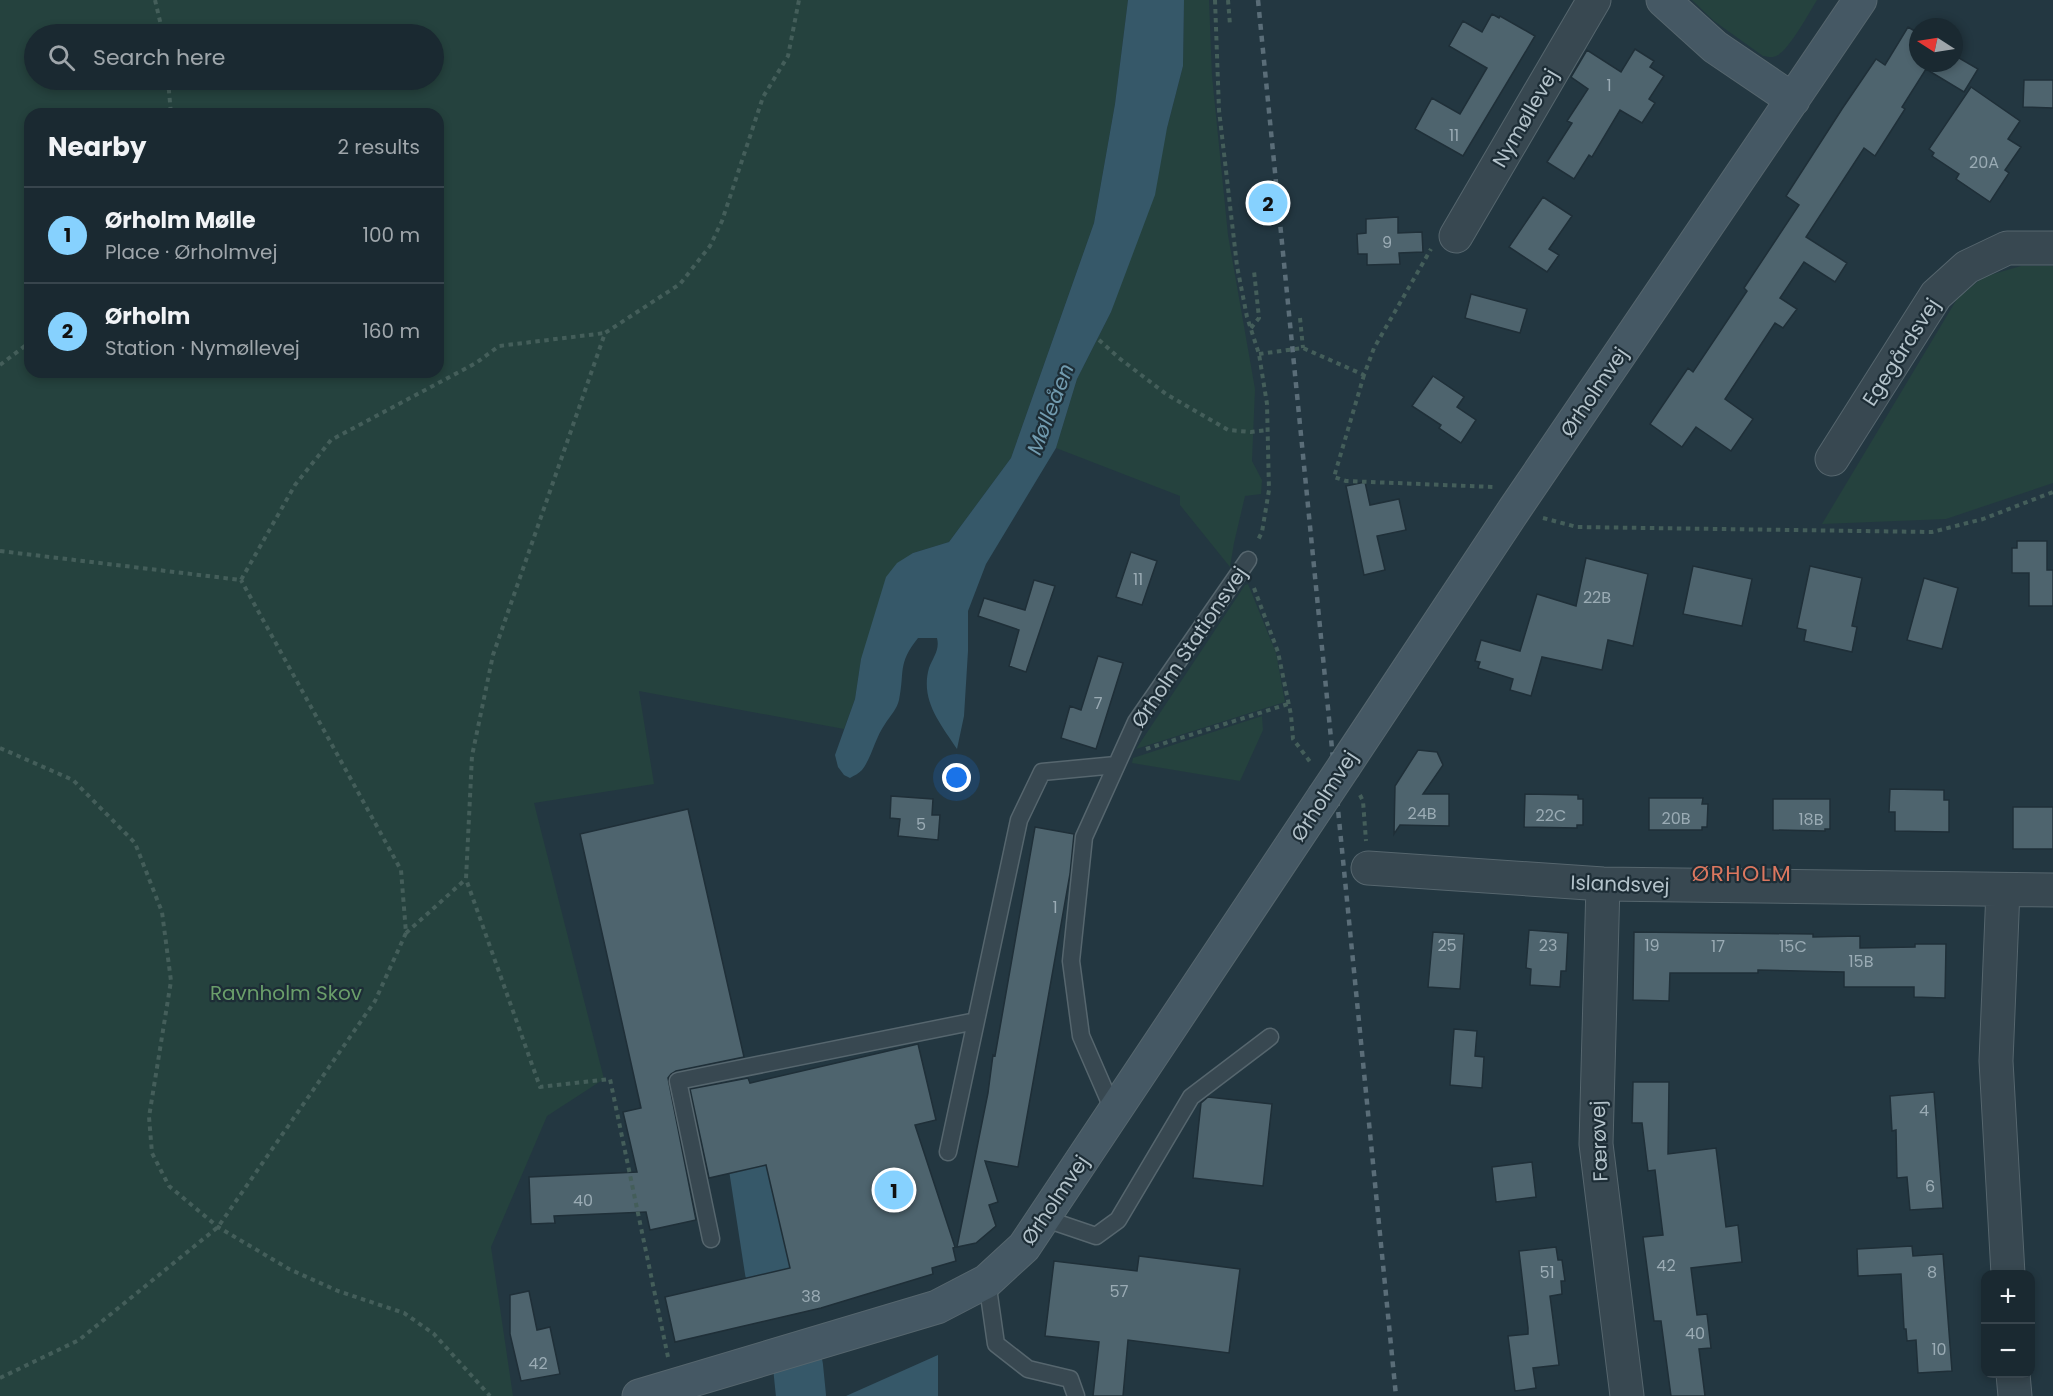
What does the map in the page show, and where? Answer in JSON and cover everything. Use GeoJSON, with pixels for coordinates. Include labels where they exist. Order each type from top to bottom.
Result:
{"type":"FeatureCollection","features":[{"type":"Feature","properties":{"kind":"street","name":"Nymøllevej"},"geometry":{"type":"LineString","coordinates":[[1456,236],[1594,0]]}},
{"type":"Feature","properties":{"kind":"street"},"geometry":{"type":"LineString","coordinates":[[1663,0],[1715,47],[1793,100]]}},
{"type":"Feature","properties":{"kind":"street","name":"Ørholmvej"},"geometry":{"type":"LineString","coordinates":[[639,1396],[937,1307],[987,1281],[1024,1247],[1514,510],[1860,0]]}},
{"type":"Feature","properties":{"kind":"street","name":"Egegårdsvej"},"geometry":{"type":"LineString","coordinates":[[1832,459],[1936,295],[1967,267],[2007,248],[2053,248]]}},
{"type":"Feature","properties":{"kind":"street","name":"Islandsvej"},"geometry":{"type":"LineString","coordinates":[[1368,868],[1603,884],[2053,890]]}},
{"type":"Feature","properties":{"kind":"street","name":"Færøvej"},"geometry":{"type":"LineString","coordinates":[[1603,884],[1596,1144],[1627,1396]]}},
{"type":"Feature","properties":{"kind":"street"},"geometry":{"type":"LineString","coordinates":[[2003,891],[1996,1061],[2008,1270]]}},
{"type":"Feature","properties":{"kind":"street"},"geometry":{"type":"LineString","coordinates":[[2013,1378],[2015,1396]]}},
{"type":"Feature","properties":{"kind":"lane","name":"Ørholm Stationsvej"},"geometry":{"type":"LineString","coordinates":[[1114,1112],[1082,1036],[1071,961],[1084,837],[1136,723],[1248,560]]}},
{"type":"Feature","properties":{"kind":"lane"},"geometry":{"type":"LineString","coordinates":[[948,1152],[1019,820],[1042,772],[1116,765]]}},
{"type":"Feature","properties":{"kind":"lane"},"geometry":{"type":"LineString","coordinates":[[711,1239],[678,1081],[976,1021]]}},
{"type":"Feature","properties":{"kind":"lane"},"geometry":{"type":"LineString","coordinates":[[1043,1218],[1096,1236],[1118,1220],[1191,1097],[1270,1037]]}},
{"type":"Feature","properties":{"kind":"lane"},"geometry":{"type":"LineString","coordinates":[[987,1281],[996,1344],[1028,1369],[1070,1379],[1076,1396]]}},
{"type":"Feature","properties":{"kind":"path"},"geometry":{"type":"LineString","coordinates":[[155,0],[161,24]]}},
{"type":"Feature","properties":{"kind":"path"},"geometry":{"type":"LineString","coordinates":[[242,580],[295,484],[331,440],[476,363],[499,346],[605,333],[680,284],[710,246],[722,221],[763,98],[788,56],[799,0]]}},
{"type":"Feature","properties":{"kind":"path"},"geometry":{"type":"LineString","coordinates":[[1215,0],[1219,111],[1237,266],[1259,354],[1267,404],[1269,490],[1262,532],[1248,560],[1251,581],[1278,652],[1293,739],[1310,760]]}},
{"type":"Feature","properties":{"kind":"path"},"geometry":{"type":"LineString","coordinates":[[1228,0],[1230,25]]}},
{"type":"Feature","properties":{"kind":"path"},"geometry":{"type":"LineString","coordinates":[[169,90],[170,108]]}},
{"type":"Feature","properties":{"kind":"path"},"geometry":{"type":"LineString","coordinates":[[1456,236],[1441,233],[1374,348],[1334,477],[1346,481],[1493,487],[1514,510],[1577,527],[1932,532],[1983,519],[2053,492]]}},
{"type":"Feature","properties":{"kind":"path"},"geometry":{"type":"LineString","coordinates":[[1251,328],[1259,318],[1254,271]]}},
{"type":"Feature","properties":{"kind":"path"},"geometry":{"type":"LineString","coordinates":[[1300,318],[1303,348]]}},
{"type":"Feature","properties":{"kind":"path"},"geometry":{"type":"LineString","coordinates":[[605,333],[493,655],[472,756],[466,879],[540,1087],[610,1079],[674,1384]]}},
{"type":"Feature","properties":{"kind":"path"},"geometry":{"type":"LineString","coordinates":[[1099,340],[1166,394],[1228,430],[1251,432],[1268,430]]}},
{"type":"Feature","properties":{"kind":"path"},"geometry":{"type":"LineString","coordinates":[[0,365],[24,347]]}},
{"type":"Feature","properties":{"kind":"path"},"geometry":{"type":"LineString","coordinates":[[1259,354],[1303,348],[1364,375]]}},
{"type":"Feature","properties":{"kind":"path"},"geometry":{"type":"LineString","coordinates":[[0,551],[242,580]]}},
{"type":"Feature","properties":{"kind":"path"},"geometry":{"type":"LineString","coordinates":[[242,580],[401,870],[406,933]]}},
{"type":"Feature","properties":{"kind":"path"},"geometry":{"type":"LineString","coordinates":[[1116,765],[1135,753],[1288,704]]}},
{"type":"Feature","properties":{"kind":"path"},"geometry":{"type":"LineString","coordinates":[[0,748],[73,780],[135,843],[162,912],[171,981],[149,1117],[152,1153],[169,1186],[218,1227],[289,1269],[338,1291],[404,1313],[434,1334],[490,1396]]}},
{"type":"Feature","properties":{"kind":"path"},"geometry":{"type":"LineString","coordinates":[[1363,801],[1368,868]]}},
{"type":"Feature","properties":{"kind":"path"},"geometry":{"type":"LineString","coordinates":[[0,1378],[80,1340],[218,1227],[375,1001],[406,933],[466,879]]}},
{"type":"Feature","properties":{"kind":"green space","name":"Ravnholm Skov"},"geometry":{"type":"Polygon","coordinates":[[[0,0],[1128,0],[1115,104],[1094,223],[1011,458],[949,542],[913,553],[861,659],[855,699],[844,729],[639,691],[654,784],[534,803],[604,1079],[547,1116],[491,1247],[513,1396],[0,1396],[0,0]]]}},
{"type":"Feature","properties":{"kind":"green space"},"geometry":{"type":"Polygon","coordinates":[[[1184,0],[1209,0],[1212,76],[1228,235],[1255,389],[1252,461],[1262,480],[1261,494],[1245,496],[1230,567],[1180,505],[1180,496],[1056,448],[1077,379],[1111,312],[1167,128],[1183,66],[1184,0]]]}},
{"type":"Feature","properties":{"kind":"green space"},"geometry":{"type":"Polygon","coordinates":[[[1692,0],[1817,0],[1788,45],[1778,55],[1771,57],[1763,56],[1714,21],[1692,0]]]}},
{"type":"Feature","properties":{"kind":"green space"},"geometry":{"type":"Polygon","coordinates":[[[2021,266],[2053,266],[2053,483],[1946,519],[1822,524],[1957,299],[1983,277],[2021,266]]]}},
{"type":"Feature","properties":{"kind":"green space"},"geometry":{"type":"Polygon","coordinates":[[[1248,584],[1276,653],[1285,702],[1136,749],[1245,585],[1248,584]]]}},
{"type":"Feature","properties":{"kind":"green space"},"geometry":{"type":"Polygon","coordinates":[[[1262,716],[1263,730],[1240,781],[1132,763],[1133,758],[1262,716]]]}},
{"type":"Feature","properties":{"kind":"water"},"geometry":{"type":"Polygon","coordinates":[[[1128,0],[1184,0],[1183,66],[1167,128],[1155,195],[1111,312],[1077,379],[1056,448],[986,564],[968,611],[964,716],[957,749],[933,711],[927,690],[929,668],[937,650],[937,638],[918,638],[904,662],[897,706],[882,729],[865,765],[861,771],[850,778],[844,775],[838,767],[835,755],[855,699],[861,659],[886,577],[897,563],[913,553],[949,542],[1011,458],[1094,223],[1115,104],[1128,0]]]}},
{"type":"Feature","properties":{"kind":"water"},"geometry":{"type":"Polygon","coordinates":[[[938,1355],[938,1396],[846,1396],[938,1355]]]}},
{"type":"Feature","properties":{"kind":"building"},"geometry":{"type":"Polygon","coordinates":[[[1492,14],[1499,18],[1500,16],[1535,36],[1463,156],[1415,129],[1432,98],[1460,114],[1487,68],[1449,46],[1463,21],[1482,32],[1492,14]]]}},
{"type":"Feature","properties":{"kind":"building"},"geometry":{"type":"Polygon","coordinates":[[[1909,28],[1909,72],[1924,72],[1902,107],[1905,109],[1875,156],[1864,148],[1806,237],[1847,263],[1835,282],[1804,262],[1780,298],[1797,309],[1783,328],[1775,323],[1725,399],[1753,419],[1731,451],[1696,427],[1682,447],[1650,424],[1688,368],[1693,372],[1747,291],[1744,288],[1799,205],[1786,196],[1842,109],[1876,59],[1885,65],[1909,28]]]}},
{"type":"Feature","properties":{"kind":"building"},"geometry":{"type":"Polygon","coordinates":[[[1635,49],[1654,61],[1650,67],[1664,76],[1649,99],[1655,103],[1642,123],[1620,110],[1592,157],[1589,155],[1574,179],[1547,162],[1572,123],[1567,121],[1588,89],[1571,77],[1587,50],[1621,72],[1635,49]]]}},
{"type":"Feature","properties":{"kind":"building"},"geometry":{"type":"Polygon","coordinates":[[[1963,60],[1978,69],[1964,92],[1931,72],[1963,72],[1963,60]]]}},
{"type":"Feature","properties":{"kind":"building"},"geometry":{"type":"Polygon","coordinates":[[[2024,80],[2053,80],[2053,108],[2023,107],[2024,80]]]}},
{"type":"Feature","properties":{"kind":"building"},"geometry":{"type":"Polygon","coordinates":[[[1971,87],[2020,121],[2008,139],[2021,147],[2005,170],[2009,173],[1990,202],[1956,179],[1959,174],[1932,156],[1934,153],[1929,149],[1971,87]]]}},
{"type":"Feature","properties":{"kind":"building"},"geometry":{"type":"Polygon","coordinates":[[[1543,197],[1572,216],[1549,249],[1559,255],[1547,272],[1509,247],[1543,197]]]}},
{"type":"Feature","properties":{"kind":"building"},"geometry":{"type":"Polygon","coordinates":[[[1398,217],[1398,233],[1422,232],[1423,252],[1399,253],[1400,264],[1367,265],[1367,254],[1358,254],[1357,234],[1366,233],[1366,219],[1398,217]]]}},
{"type":"Feature","properties":{"kind":"building"},"geometry":{"type":"Polygon","coordinates":[[[1471,294],[1527,309],[1520,333],[1465,318],[1471,294]]]}},
{"type":"Feature","properties":{"kind":"building"},"geometry":{"type":"Polygon","coordinates":[[[1433,376],[1464,397],[1457,407],[1476,420],[1461,443],[1439,428],[1441,425],[1412,406],[1433,376]]]}},
{"type":"Feature","properties":{"kind":"building"},"geometry":{"type":"Polygon","coordinates":[[[1365,482],[1370,505],[1399,499],[1406,530],[1377,536],[1385,570],[1364,575],[1346,486],[1365,482]]]}},
{"type":"Feature","properties":{"kind":"building"},"geometry":{"type":"Polygon","coordinates":[[[2017,541],[2047,541],[2047,570],[2053,570],[2053,606],[2029,606],[2029,573],[2012,573],[2012,548],[2017,548],[2017,541]]]}},
{"type":"Feature","properties":{"kind":"building"},"geometry":{"type":"Polygon","coordinates":[[[1131,552],[1157,561],[1142,605],[1116,597],[1131,552]]]}},
{"type":"Feature","properties":{"kind":"building"},"geometry":{"type":"Polygon","coordinates":[[[1586,558],[1648,574],[1633,646],[1608,640],[1602,670],[1542,657],[1531,696],[1510,690],[1513,679],[1478,668],[1480,662],[1475,661],[1481,640],[1520,651],[1537,594],[1576,606],[1586,558]]]}},
{"type":"Feature","properties":{"kind":"building"},"geometry":{"type":"Polygon","coordinates":[[[1693,566],[1752,579],[1742,626],[1683,614],[1693,566]]]}},
{"type":"Feature","properties":{"kind":"building"},"geometry":{"type":"Polygon","coordinates":[[[1810,566],[1862,578],[1852,626],[1857,627],[1852,652],[1804,641],[1806,630],[1797,628],[1810,566]]]}},
{"type":"Feature","properties":{"kind":"building"},"geometry":{"type":"Polygon","coordinates":[[[1924,578],[1958,588],[1942,649],[1907,640],[1924,578]]]}},
{"type":"Feature","properties":{"kind":"building"},"geometry":{"type":"Polygon","coordinates":[[[1034,580],[1055,586],[1026,672],[1009,666],[1019,630],[978,616],[984,598],[1025,610],[1034,580]]]}},
{"type":"Feature","properties":{"kind":"building"},"geometry":{"type":"Polygon","coordinates":[[[1098,656],[1123,663],[1096,749],[1061,738],[1070,706],[1081,710],[1098,656]]]}},
{"type":"Feature","properties":{"kind":"building"},"geometry":{"type":"Polygon","coordinates":[[[1418,750],[1437,752],[1443,765],[1423,794],[1449,794],[1449,826],[1400,825],[1394,834],[1395,786],[1418,750]]]}},
{"type":"Feature","properties":{"kind":"building"},"geometry":{"type":"Polygon","coordinates":[[[1890,789],[1944,790],[1944,800],[1949,800],[1949,832],[1895,831],[1895,812],[1889,812],[1890,789]]]}},
{"type":"Feature","properties":{"kind":"building"},"geometry":{"type":"Polygon","coordinates":[[[1525,794],[1578,795],[1578,799],[1583,799],[1583,825],[1577,825],[1577,828],[1524,827],[1525,794]]]}},
{"type":"Feature","properties":{"kind":"building"},"geometry":{"type":"Polygon","coordinates":[[[891,796],[933,799],[932,815],[940,815],[938,840],[898,836],[900,819],[890,818],[891,796]]]}},
{"type":"Feature","properties":{"kind":"building"},"geometry":{"type":"Polygon","coordinates":[[[1649,798],[1703,798],[1702,804],[1708,804],[1707,827],[1702,827],[1702,830],[1649,830],[1649,798]]]}},
{"type":"Feature","properties":{"kind":"building"},"geometry":{"type":"Polygon","coordinates":[[[1773,799],[1830,799],[1830,829],[1825,829],[1825,831],[1773,830],[1773,799]]]}},
{"type":"Feature","properties":{"kind":"building"},"geometry":{"type":"Polygon","coordinates":[[[2013,807],[2053,807],[2053,849],[2013,849],[2013,807]]]}},
{"type":"Feature","properties":{"kind":"building"},"geometry":{"type":"Polygon","coordinates":[[[688,809],[744,1057],[676,1071],[668,1078],[696,1220],[650,1230],[646,1212],[554,1216],[555,1223],[531,1224],[529,1177],[637,1172],[623,1112],[641,1108],[580,834],[688,809]]]}},
{"type":"Feature","properties":{"kind":"building"},"geometry":{"type":"Polygon","coordinates":[[[1035,827],[1074,834],[1070,874],[1018,1167],[985,1161],[998,1202],[989,1205],[996,1226],[976,1243],[957,1247],[988,1093],[993,1055],[995,1056],[1035,827]]]}},
{"type":"Feature","properties":{"kind":"building"},"geometry":{"type":"Polygon","coordinates":[[[1529,930],[1568,933],[1566,971],[1561,971],[1560,987],[1530,985],[1531,969],[1526,968],[1529,930]]]}},
{"type":"Feature","properties":{"kind":"building"},"geometry":{"type":"Polygon","coordinates":[[[1433,932],[1464,934],[1460,989],[1428,987],[1433,932]]]}},
{"type":"Feature","properties":{"kind":"building"},"geometry":{"type":"Polygon","coordinates":[[[1634,932],[1813,934],[1813,937],[1860,936],[1860,948],[1946,944],[1945,998],[1914,997],[1914,987],[1844,987],[1844,972],[1758,970],[1758,973],[1670,973],[1669,1001],[1633,1000],[1634,932]]]}},
{"type":"Feature","properties":{"kind":"building"},"geometry":{"type":"Polygon","coordinates":[[[1454,1029],[1477,1031],[1475,1056],[1484,1057],[1482,1088],[1450,1085],[1454,1029]]]}},
{"type":"Feature","properties":{"kind":"building"},"geometry":{"type":"Polygon","coordinates":[[[918,1044],[936,1120],[915,1125],[955,1247],[953,1248],[956,1261],[932,1268],[933,1274],[821,1308],[675,1342],[665,1297],[790,1268],[766,1165],[709,1178],[690,1089],[748,1078],[750,1083],[918,1044]]]}},
{"type":"Feature","properties":{"kind":"building"},"geometry":{"type":"Polygon","coordinates":[[[1633,1082],[1669,1082],[1668,1154],[1716,1148],[1726,1227],[1738,1225],[1742,1262],[1691,1268],[1697,1315],[1707,1314],[1711,1348],[1699,1349],[1705,1396],[1671,1396],[1661,1321],[1654,1321],[1643,1237],[1663,1235],[1655,1170],[1648,1171],[1642,1123],[1632,1123],[1633,1082]]]}},
{"type":"Feature","properties":{"kind":"building"},"geometry":{"type":"Polygon","coordinates":[[[1934,1092],[1943,1208],[1910,1210],[1907,1177],[1897,1178],[1896,1130],[1892,1131],[1890,1096],[1934,1092]]]}},
{"type":"Feature","properties":{"kind":"building"},"geometry":{"type":"Polygon","coordinates":[[[1208,1097],[1272,1104],[1263,1186],[1193,1178],[1201,1103],[1208,1097]]]}},
{"type":"Feature","properties":{"kind":"building"},"geometry":{"type":"Polygon","coordinates":[[[1532,1162],[1536,1197],[1496,1202],[1492,1167],[1532,1162]]]}},
{"type":"Feature","properties":{"kind":"building"},"geometry":{"type":"Polygon","coordinates":[[[1912,1246],[1913,1256],[1943,1254],[1952,1371],[1918,1373],[1916,1340],[1907,1341],[1906,1329],[1904,1329],[1901,1274],[1858,1276],[1857,1249],[1912,1246]]]}},
{"type":"Feature","properties":{"kind":"building"},"geometry":{"type":"Polygon","coordinates":[[[1556,1247],[1558,1260],[1562,1260],[1565,1281],[1561,1281],[1562,1294],[1550,1296],[1559,1365],[1533,1368],[1536,1388],[1515,1391],[1508,1336],[1528,1334],[1519,1251],[1556,1247]]]}},
{"type":"Feature","properties":{"kind":"building"},"geometry":{"type":"Polygon","coordinates":[[[1139,1256],[1240,1269],[1229,1353],[1128,1340],[1123,1396],[1093,1396],[1099,1342],[1045,1336],[1054,1261],[1137,1271],[1139,1256]]]}},
{"type":"Feature","properties":{"kind":"building"},"geometry":{"type":"Polygon","coordinates":[[[529,1291],[537,1330],[550,1327],[560,1374],[521,1381],[510,1334],[510,1295],[529,1291]]]}},
{"type":"Feature","properties":{"kind":"waterway","name":"Mølleåen"},"geometry":{"type":"LineString","coordinates":[[753,1162],[770,1272]]}},
{"type":"Feature","properties":{"kind":"waterway","name":"Mølleåen"},"geometry":{"type":"LineString","coordinates":[[798,1366],[801,1396]]}},
{"type":"Feature","properties":{"kind":"railway"},"geometry":{"type":"LineString","coordinates":[[1258,0],[1396,1396]]}},
{"type":"Feature","properties":{"kind":"place","name":"Ørholm"},"geometry":{"type":"Point","coordinates":[1268,203]}},
{"type":"Feature","properties":{"kind":"place","name":"Ørholm Mølle"},"geometry":{"type":"Point","coordinates":[894,1190]}},
{"type":"Feature","properties":{"kind":"district","name":"ØRHOLM"},"geometry":{"type":"Point","coordinates":[1742,873]}}]}
